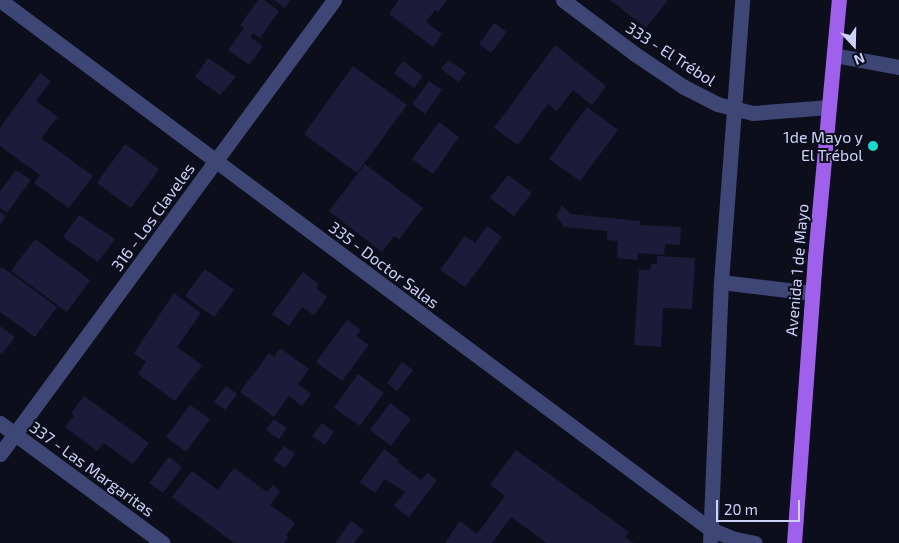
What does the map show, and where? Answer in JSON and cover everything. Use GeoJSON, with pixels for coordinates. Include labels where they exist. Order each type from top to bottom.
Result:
{"type":"FeatureCollection","features":[{"type":"Feature","properties":{"kind":"main road","name":"Avenida 1 de Mayo"},"geometry":{"type":"LineString","coordinates":[[794,543],[812,293],[839,0]]}},
{"type":"Feature","properties":{"kind":"street","name":"335 - Doctor Salas"},"geometry":{"type":"LineString","coordinates":[[0,0],[216,161],[710,536],[755,543]]}},
{"type":"Feature","properties":{"kind":"street","name":"316 - Los Claveles"},"geometry":{"type":"LineString","coordinates":[[0,454],[334,0]]}},
{"type":"Feature","properties":{"kind":"street","name":"333 - El Trébol"},"geometry":{"type":"LineString","coordinates":[[563,0],[635,54],[684,87],[717,104],[753,113],[830,107]]}},
{"type":"Feature","properties":{"kind":"street"},"geometry":{"type":"LineString","coordinates":[[710,536],[721,282],[742,0]]}},
{"type":"Feature","properties":{"kind":"street"},"geometry":{"type":"LineString","coordinates":[[834,55],[899,68]]}},
{"type":"Feature","properties":{"kind":"street"},"geometry":{"type":"LineString","coordinates":[[721,282],[812,293]]}},
{"type":"Feature","properties":{"kind":"street","name":"337 - Las Margaritas"},"geometry":{"type":"LineString","coordinates":[[0,423],[163,543]]}},
{"type":"Feature","properties":{"kind":"building"},"geometry":{"type":"Polygon","coordinates":[[[258,0],[264,0],[279,11],[260,38],[253,33],[250,37],[263,46],[249,65],[228,50],[244,28],[240,25],[258,0]]]}},
{"type":"Feature","properties":{"kind":"building"},"geometry":{"type":"Polygon","coordinates":[[[274,0],[291,0],[285,8],[274,0]]]}},
{"type":"Feature","properties":{"kind":"building"},"geometry":{"type":"Polygon","coordinates":[[[399,0],[447,0],[438,12],[435,10],[426,22],[442,34],[433,47],[389,14],[399,0]]]}},
{"type":"Feature","properties":{"kind":"building"},"geometry":{"type":"Polygon","coordinates":[[[610,0],[668,0],[646,28],[610,0]]]}},
{"type":"Feature","properties":{"kind":"building"},"geometry":{"type":"Polygon","coordinates":[[[494,23],[507,32],[491,53],[479,44],[494,23]]]}},
{"type":"Feature","properties":{"kind":"building"},"geometry":{"type":"Polygon","coordinates":[[[555,45],[606,86],[592,105],[573,90],[557,111],[548,104],[518,145],[494,128],[555,45]]]}},
{"type":"Feature","properties":{"kind":"building"},"geometry":{"type":"Polygon","coordinates":[[[208,58],[236,77],[220,95],[195,77],[208,58]]]}},
{"type":"Feature","properties":{"kind":"building"},"geometry":{"type":"Polygon","coordinates":[[[448,60],[466,72],[459,82],[441,69],[448,60]]]}},
{"type":"Feature","properties":{"kind":"building"},"geometry":{"type":"Polygon","coordinates":[[[403,61],[423,76],[414,88],[394,73],[403,61]]]}},
{"type":"Feature","properties":{"kind":"building"},"geometry":{"type":"Polygon","coordinates":[[[353,66],[407,105],[357,173],[304,134],[353,66]]]}},
{"type":"Feature","properties":{"kind":"building"},"geometry":{"type":"Polygon","coordinates":[[[40,73],[51,81],[36,101],[58,117],[41,138],[93,176],[69,208],[34,183],[40,175],[0,146],[0,128],[40,73]]]}},
{"type":"Feature","properties":{"kind":"building"},"geometry":{"type":"Polygon","coordinates":[[[429,81],[442,90],[425,114],[412,104],[429,81]]]}},
{"type":"Feature","properties":{"kind":"building"},"geometry":{"type":"Polygon","coordinates":[[[587,107],[618,130],[580,181],[549,159],[587,107]]]}},
{"type":"Feature","properties":{"kind":"building"},"geometry":{"type":"Polygon","coordinates":[[[439,122],[459,137],[433,174],[412,159],[439,122]]]}},
{"type":"Feature","properties":{"kind":"building"},"geometry":{"type":"Polygon","coordinates":[[[125,144],[159,169],[131,208],[97,183],[125,144]]]}},
{"type":"Feature","properties":{"kind":"building"},"geometry":{"type":"Polygon","coordinates":[[[365,164],[423,208],[399,239],[394,236],[382,252],[329,211],[365,164]]]}},
{"type":"Feature","properties":{"kind":"building"},"geometry":{"type":"Polygon","coordinates":[[[16,170],[31,180],[7,213],[0,208],[0,191],[16,170]]]}},
{"type":"Feature","properties":{"kind":"building"},"geometry":{"type":"Polygon","coordinates":[[[508,175],[532,193],[514,216],[490,198],[508,175]]]}},
{"type":"Feature","properties":{"kind":"building"},"geometry":{"type":"Polygon","coordinates":[[[562,206],[571,214],[640,221],[640,225],[681,227],[680,245],[665,244],[664,255],[638,253],[638,260],[617,258],[618,241],[607,240],[607,231],[564,227],[556,216],[562,206]]]}},
{"type":"Feature","properties":{"kind":"building"},"geometry":{"type":"Polygon","coordinates":[[[0,212],[6,216],[0,225],[0,212]]]}},
{"type":"Feature","properties":{"kind":"building"},"geometry":{"type":"Polygon","coordinates":[[[79,215],[115,239],[98,262],[63,237],[79,215]]]}},
{"type":"Feature","properties":{"kind":"building"},"geometry":{"type":"Polygon","coordinates":[[[487,226],[502,237],[465,287],[440,270],[465,236],[475,243],[487,226]]]}},
{"type":"Feature","properties":{"kind":"building"},"geometry":{"type":"Polygon","coordinates":[[[35,239],[90,280],[67,312],[11,271],[35,239]]]}},
{"type":"Feature","properties":{"kind":"building"},"geometry":{"type":"Polygon","coordinates":[[[657,256],[695,258],[692,309],[663,308],[661,347],[634,345],[639,270],[650,270],[651,264],[657,264],[657,256]]]}},
{"type":"Feature","properties":{"kind":"building"},"geometry":{"type":"Polygon","coordinates":[[[2,267],[57,307],[35,337],[0,312],[0,270],[2,267]]]}},
{"type":"Feature","properties":{"kind":"building"},"geometry":{"type":"Polygon","coordinates":[[[205,269],[234,290],[214,317],[185,296],[205,269]]]}},
{"type":"Feature","properties":{"kind":"building"},"geometry":{"type":"Polygon","coordinates":[[[303,272],[319,284],[316,288],[327,297],[314,315],[302,307],[289,326],[272,314],[303,272]]]}},
{"type":"Feature","properties":{"kind":"building"},"geometry":{"type":"Polygon","coordinates":[[[174,293],[201,313],[177,347],[202,365],[175,401],[138,374],[146,362],[134,353],[174,293]]]}},
{"type":"Feature","properties":{"kind":"building"},"geometry":{"type":"Polygon","coordinates":[[[347,320],[361,330],[356,336],[369,345],[342,381],[316,362],[347,320]]]}},
{"type":"Feature","properties":{"kind":"building"},"geometry":{"type":"Polygon","coordinates":[[[0,326],[15,337],[2,354],[0,353],[0,326]]]}},
{"type":"Feature","properties":{"kind":"building"},"geometry":{"type":"Polygon","coordinates":[[[280,348],[309,369],[298,384],[311,394],[302,406],[289,396],[274,417],[240,392],[269,353],[274,357],[280,348]]]}},
{"type":"Feature","properties":{"kind":"building"},"geometry":{"type":"Polygon","coordinates":[[[402,362],[413,370],[397,391],[387,383],[402,362]]]}},
{"type":"Feature","properties":{"kind":"building"},"geometry":{"type":"Polygon","coordinates":[[[358,374],[384,393],[360,426],[334,408],[358,374]]]}},
{"type":"Feature","properties":{"kind":"building"},"geometry":{"type":"Polygon","coordinates":[[[226,386],[237,394],[225,410],[214,402],[226,386]]]}},
{"type":"Feature","properties":{"kind":"building"},"geometry":{"type":"Polygon","coordinates":[[[84,396],[149,443],[133,464],[104,443],[97,451],[65,427],[74,416],[71,413],[84,396]]]}},
{"type":"Feature","properties":{"kind":"building"},"geometry":{"type":"Polygon","coordinates":[[[390,403],[411,419],[391,446],[370,430],[390,403]]]}},
{"type":"Feature","properties":{"kind":"building"},"geometry":{"type":"Polygon","coordinates":[[[190,405],[210,419],[186,452],[166,437],[190,405]]]}},
{"type":"Feature","properties":{"kind":"building"},"geometry":{"type":"Polygon","coordinates":[[[274,419],[287,428],[279,439],[266,430],[274,419]]]}},
{"type":"Feature","properties":{"kind":"building"},"geometry":{"type":"Polygon","coordinates":[[[322,423],[334,432],[325,445],[312,436],[322,423]]]}},
{"type":"Feature","properties":{"kind":"building"},"geometry":{"type":"Polygon","coordinates":[[[284,446],[295,454],[285,468],[273,460],[284,446]]]}},
{"type":"Feature","properties":{"kind":"building"},"geometry":{"type":"Polygon","coordinates":[[[384,449],[399,460],[397,462],[421,480],[427,473],[437,480],[409,517],[394,506],[405,492],[385,479],[375,493],[360,482],[384,449]]]}},
{"type":"Feature","properties":{"kind":"building"},"geometry":{"type":"Polygon","coordinates":[[[516,450],[629,532],[625,537],[634,543],[547,543],[511,517],[492,543],[445,543],[460,521],[477,534],[505,496],[490,485],[516,450]]]}},
{"type":"Feature","properties":{"kind":"building"},"geometry":{"type":"Polygon","coordinates":[[[169,457],[182,467],[163,493],[149,483],[169,457]]]}},
{"type":"Feature","properties":{"kind":"building"},"geometry":{"type":"Polygon","coordinates":[[[234,468],[267,492],[273,485],[280,491],[270,505],[295,523],[286,535],[288,538],[284,543],[234,543],[172,497],[192,471],[218,490],[234,468]]]}},
{"type":"Feature","properties":{"kind":"building"},"geometry":{"type":"Polygon","coordinates":[[[351,521],[364,530],[354,543],[335,543],[351,521]]]}},
{"type":"Feature","properties":{"kind":"place","name":"1de Mayo y El Trébol"},"geometry":{"type":"Point","coordinates":[873,146]}}]}
